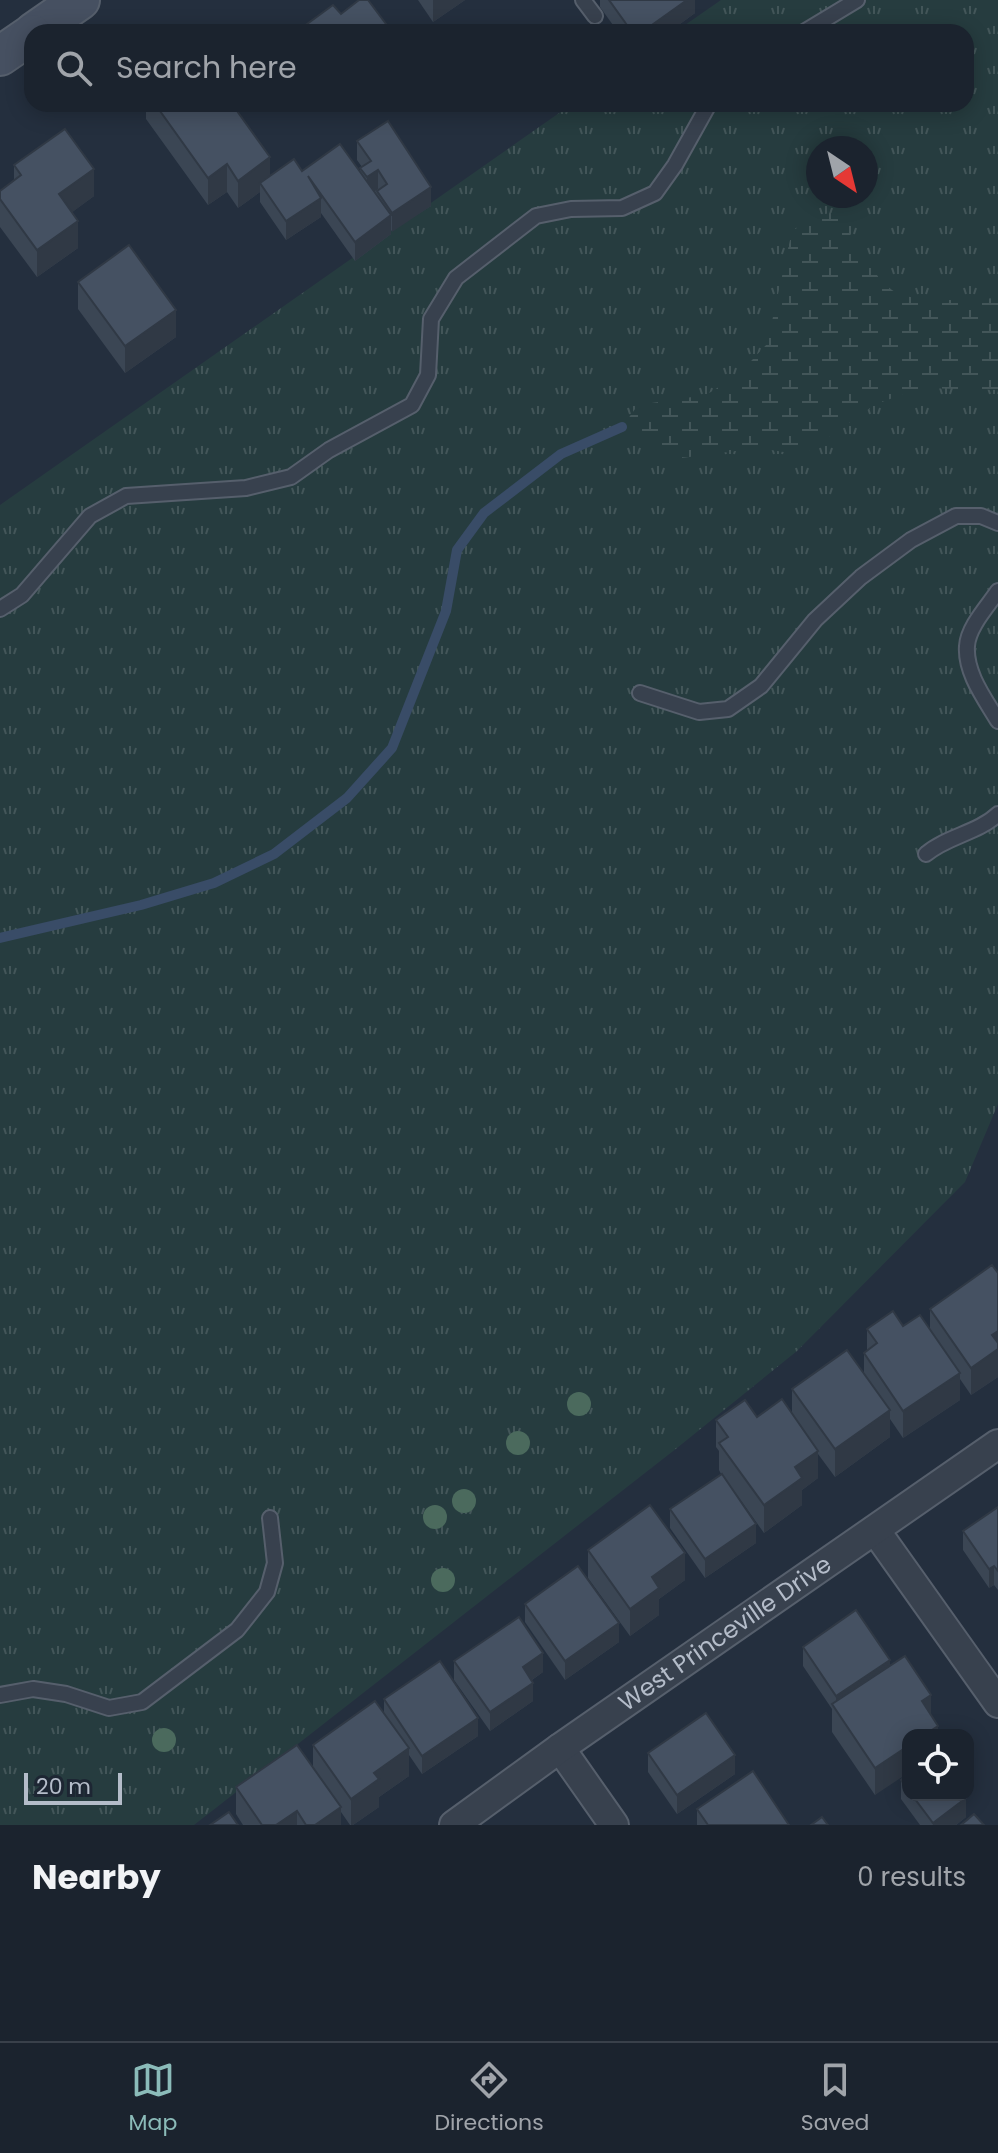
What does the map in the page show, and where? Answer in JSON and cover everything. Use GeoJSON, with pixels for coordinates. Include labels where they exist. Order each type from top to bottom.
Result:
{"type":"FeatureCollection","features":[{"type":"Feature","properties":{"kind":"main road"},"geometry":{"type":"LineString","coordinates":[[46,24],[80,0]]}},
{"type":"Feature","properties":{"kind":"main road"},"geometry":{"type":"LineString","coordinates":[[0,56],[24,39]]}},
{"type":"Feature","properties":{"kind":"street","name":"West Princeville Drive"},"geometry":{"type":"LineString","coordinates":[[454,1825],[998,1444]]}},
{"type":"Feature","properties":{"kind":"street"},"geometry":{"type":"LineString","coordinates":[[875,1530],[998,1703]]}},
{"type":"Feature","properties":{"kind":"street"},"geometry":{"type":"LineString","coordinates":[[560,1748],[614,1825]]}},
{"type":"Feature","properties":{"kind":"lane"},"geometry":{"type":"LineString","coordinates":[[583,0],[595,16]]}},
{"type":"Feature","properties":{"kind":"lane"},"geometry":{"type":"LineString","coordinates":[[817,24],[857,0]]}},
{"type":"Feature","properties":{"kind":"lane"},"geometry":{"type":"LineString","coordinates":[[0,609],[22,595],[90,516],[126,496],[246,488],[291,477],[329,450],[412,405],[428,375],[431,319],[456,278],[536,216],[571,209],[622,208],[655,193],[675,165],[705,112]]}},
{"type":"Feature","properties":{"kind":"lane"},"geometry":{"type":"LineString","coordinates":[[640,693],[699,712],[728,709],[761,686],[815,620],[861,577],[911,540],[956,516],[981,516],[998,523]]}},
{"type":"Feature","properties":{"kind":"lane"},"geometry":{"type":"LineString","coordinates":[[998,591],[980,617],[967,645],[971,675],[998,721]]}},
{"type":"Feature","properties":{"kind":"lane"},"geometry":{"type":"LineString","coordinates":[[926,854],[940,842],[990,822],[998,814]]}},
{"type":"Feature","properties":{"kind":"lane"},"geometry":{"type":"LineString","coordinates":[[0,1695],[33,1689],[66,1694],[109,1708],[142,1702],[237,1630],[267,1592],[275,1563],[270,1518]]}},
{"type":"Feature","properties":{"kind":"green space"},"geometry":{"type":"Polygon","coordinates":[[[721,0],[998,0],[998,1104],[965,1182],[797,1351],[194,1825],[0,1825],[0,505],[561,112],[974,112],[974,24],[686,24],[721,0]]]}},
{"type":"Feature","properties":{"kind":"green space"},"geometry":{"type":"Polygon","coordinates":[[[838,212],[869,265],[892,290],[914,298],[998,298],[998,390],[921,388],[876,404],[802,455],[759,448],[666,460],[622,427],[638,405],[706,395],[738,375],[767,344],[792,231],[818,215],[838,212]]]}},
{"type":"Feature","properties":{"kind":"building"},"geometry":{"type":"Polygon","coordinates":[[[359,0],[368,0],[386,24],[307,24],[333,5],[341,14],[359,0]]]}},
{"type":"Feature","properties":{"kind":"building"},"geometry":{"type":"Polygon","coordinates":[[[609,0],[687,0],[653,24],[626,24],[609,0]]]}},
{"type":"Feature","properties":{"kind":"building"},"geometry":{"type":"Polygon","coordinates":[[[161,112],[238,112],[270,157],[238,181],[227,164],[208,178],[161,112]]]}},
{"type":"Feature","properties":{"kind":"building"},"geometry":{"type":"Polygon","coordinates":[[[388,121],[431,187],[392,213],[377,191],[387,184],[378,170],[367,177],[360,168],[371,161],[357,141],[388,121]]]}},
{"type":"Feature","properties":{"kind":"building"},"geometry":{"type":"Polygon","coordinates":[[[65,129],[94,169],[59,194],[78,221],[37,250],[0,199],[0,191],[21,175],[14,165],[65,129]]]}},
{"type":"Feature","properties":{"kind":"building"},"geometry":{"type":"Polygon","coordinates":[[[340,144],[391,215],[355,242],[308,176],[321,198],[286,221],[260,183],[294,159],[302,171],[340,144]]]}},
{"type":"Feature","properties":{"kind":"building"},"geometry":{"type":"Polygon","coordinates":[[[129,245],[176,310],[125,346],[78,282],[129,245]]]}},
{"type":"Feature","properties":{"kind":"building"},"geometry":{"type":"Polygon","coordinates":[[[992,1265],[998,1273],[998,1331],[992,1335],[998,1349],[971,1368],[930,1309],[992,1265]]]}},
{"type":"Feature","properties":{"kind":"building"},"geometry":{"type":"Polygon","coordinates":[[[893,1311],[903,1326],[920,1315],[960,1373],[903,1411],[864,1353],[877,1343],[867,1329],[893,1311]]]}},
{"type":"Feature","properties":{"kind":"building"},"geometry":{"type":"Polygon","coordinates":[[[847,1350],[890,1410],[835,1449],[792,1389],[847,1350]]]}},
{"type":"Feature","properties":{"kind":"building"},"geometry":{"type":"Polygon","coordinates":[[[782,1399],[818,1451],[795,1467],[802,1478],[764,1505],[719,1443],[728,1437],[716,1420],[745,1400],[757,1417],[782,1399]]]}},
{"type":"Feature","properties":{"kind":"building"},"geometry":{"type":"Polygon","coordinates":[[[722,1474],[756,1524],[705,1559],[670,1509],[722,1474]]]}},
{"type":"Feature","properties":{"kind":"building"},"geometry":{"type":"Polygon","coordinates":[[[650,1505],[685,1553],[652,1577],[659,1588],[630,1609],[588,1550],[650,1505]]]}},
{"type":"Feature","properties":{"kind":"building"},"geometry":{"type":"Polygon","coordinates":[[[998,1507],[998,1571],[994,1566],[989,1569],[963,1531],[998,1507]]]}},
{"type":"Feature","properties":{"kind":"building"},"geometry":{"type":"Polygon","coordinates":[[[578,1566],[619,1623],[565,1661],[525,1604],[578,1566]]]}},
{"type":"Feature","properties":{"kind":"building"},"geometry":{"type":"Polygon","coordinates":[[[856,1610],[890,1660],[836,1696],[803,1647],[856,1610]]]}},
{"type":"Feature","properties":{"kind":"building"},"geometry":{"type":"Polygon","coordinates":[[[519,1617],[543,1653],[523,1667],[533,1683],[490,1712],[454,1661],[519,1617]]]}},
{"type":"Feature","properties":{"kind":"building"},"geometry":{"type":"Polygon","coordinates":[[[905,1656],[931,1695],[922,1701],[938,1726],[933,1729],[902,1729],[902,1750],[875,1768],[832,1704],[905,1656]]]}},
{"type":"Feature","properties":{"kind":"building"},"geometry":{"type":"Polygon","coordinates":[[[440,1661],[478,1718],[422,1756],[384,1699],[440,1661]]]}},
{"type":"Feature","properties":{"kind":"building"},"geometry":{"type":"Polygon","coordinates":[[[375,1701],[409,1748],[374,1773],[379,1779],[351,1799],[313,1745],[375,1701]]]}},
{"type":"Feature","properties":{"kind":"building"},"geometry":{"type":"Polygon","coordinates":[[[706,1713],[735,1755],[677,1795],[648,1753],[706,1713]]]}},
{"type":"Feature","properties":{"kind":"building"},"geometry":{"type":"Polygon","coordinates":[[[297,1745],[341,1807],[315,1825],[306,1825],[297,1811],[276,1825],[262,1825],[236,1787],[297,1745]]]}},
{"type":"Feature","properties":{"kind":"building"},"geometry":{"type":"Polygon","coordinates":[[[753,1771],[789,1825],[708,1825],[697,1809],[753,1771]]]}},
{"type":"Feature","properties":{"kind":"building"},"geometry":{"type":"Polygon","coordinates":[[[916,1801],[962,1801],[933,1823],[916,1801]]]}},
{"type":"Feature","properties":{"kind":"building"},"geometry":{"type":"Polygon","coordinates":[[[229,1812],[238,1825],[210,1825],[229,1812]]]}},
{"type":"Feature","properties":{"kind":"building"},"geometry":{"type":"Polygon","coordinates":[[[974,1814],[984,1825],[961,1825],[974,1814]]]}},
{"type":"Feature","properties":{"kind":"building"},"geometry":{"type":"Polygon","coordinates":[[[822,1817],[828,1825],[811,1825],[822,1817]]]}},
{"type":"Feature","properties":{"kind":"waterway"},"geometry":{"type":"LineString","coordinates":[[0,938],[141,905],[214,883],[274,854],[347,798],[392,748],[446,611],[457,550],[484,513],[561,454],[622,427]]}}]}
